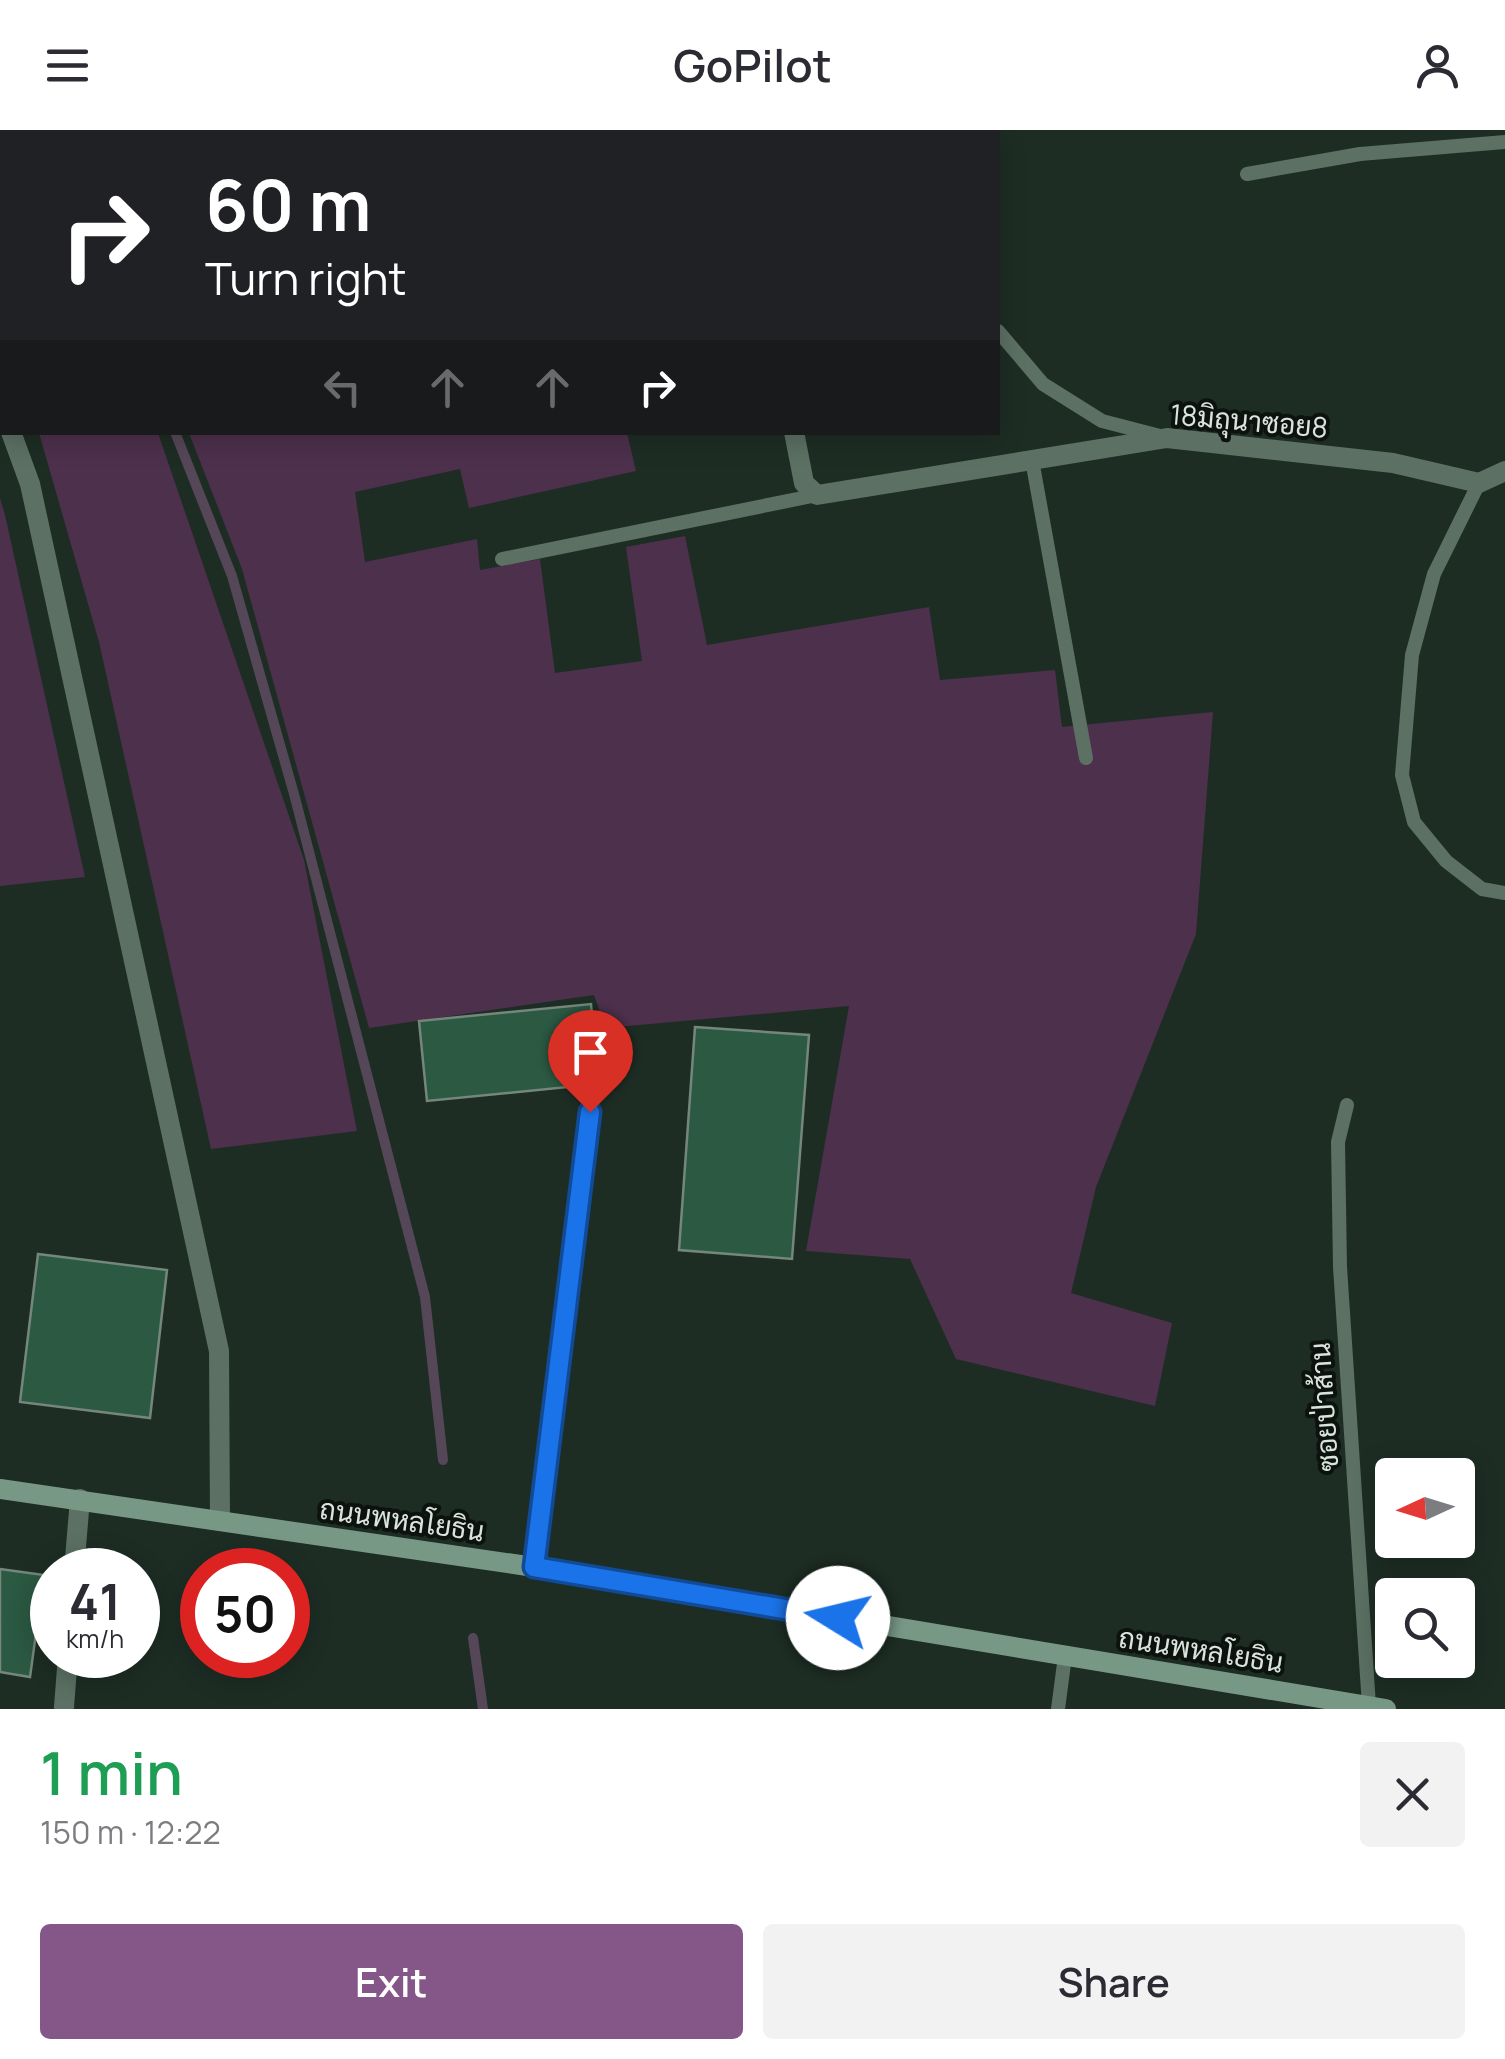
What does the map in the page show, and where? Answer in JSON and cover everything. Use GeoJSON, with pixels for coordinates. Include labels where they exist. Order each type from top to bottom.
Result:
{"type":"FeatureCollection","features":[{"type":"Feature","properties":{"kind":"main road","name":"ถนนพหลโยธิน"},"geometry":{"type":"LineString","coordinates":[[0,1489],[534,1567],[1327,1704],[1377,1708]]}},
{"type":"Feature","properties":{"kind":"street"},"geometry":{"type":"LineString","coordinates":[[12,435],[30,484],[219,1351],[220,1521]]}},
{"type":"Feature","properties":{"kind":"street"},"geometry":{"type":"LineString","coordinates":[[795,435],[804,483],[817,495]]}},
{"type":"Feature","properties":{"kind":"street","name":"18มิถุนาซอย8"},"geometry":{"type":"LineString","coordinates":[[817,495],[1168,438],[1393,463],[1480,484]]}},
{"type":"Feature","properties":{"kind":"street"},"geometry":{"type":"LineString","coordinates":[[1480,484],[1505,471]]}},
{"type":"Feature","properties":{"kind":"street"},"geometry":{"type":"LineString","coordinates":[[76,1548],[80,1499]]}},
{"type":"Feature","properties":{"kind":"street"},"geometry":{"type":"LineString","coordinates":[[64,1707],[66,1678]]}},
{"type":"Feature","properties":{"kind":"lane"},"geometry":{"type":"LineString","coordinates":[[1246,174],[1360,154],[1505,142]]}},
{"type":"Feature","properties":{"kind":"lane"},"geometry":{"type":"LineString","coordinates":[[1000,334],[1044,384],[1102,421],[1168,438]]}},
{"type":"Feature","properties":{"kind":"lane"},"geometry":{"type":"LineString","coordinates":[[1032,460],[1086,758]]}},
{"type":"Feature","properties":{"kind":"lane"},"geometry":{"type":"LineString","coordinates":[[1480,484],[1434,574],[1412,656],[1402,775],[1414,822],[1446,861],[1482,889],[1505,893]]}},
{"type":"Feature","properties":{"kind":"lane"},"geometry":{"type":"LineString","coordinates":[[502,558],[817,495]]}},
{"type":"Feature","properties":{"kind":"lane","name":"ซอยป่าส้าน"},"geometry":{"type":"LineString","coordinates":[[1347,1105],[1338,1142],[1340,1266],[1377,1708]]}},
{"type":"Feature","properties":{"kind":"lane"},"geometry":{"type":"LineString","coordinates":[[534,1567],[590,1112]]}},
{"type":"Feature","properties":{"kind":"lane"},"geometry":{"type":"LineString","coordinates":[[1058,1709],[1065,1656]]}},
{"type":"Feature","properties":{"kind":"shaded area"},"geometry":{"type":"Polygon","coordinates":[[[40,435],[159,435],[304,860],[357,1131],[211,1149],[99,642],[40,435]]]}},
{"type":"Feature","properties":{"kind":"shaded area"},"geometry":{"type":"Polygon","coordinates":[[[190,435],[627,435],[636,471],[469,508],[460,469],[355,492],[365,562],[477,539],[480,570],[540,559],[555,673],[642,661],[626,547],[685,536],[707,645],[929,607],[940,680],[1055,670],[1062,727],[1213,712],[1196,934],[1096,1187],[1071,1293],[1172,1323],[1155,1406],[956,1359],[910,1259],[806,1251],[849,1006],[606,1028],[594,995],[369,1028],[242,569],[190,435]]]}},
{"type":"Feature","properties":{"kind":"shaded area"},"geometry":{"type":"Polygon","coordinates":[[[0,498],[5,515],[85,877],[0,886],[0,498]]]}},
{"type":"Feature","properties":{"kind":"building"},"geometry":{"type":"Polygon","coordinates":[[[591,1004],[598,1084],[427,1101],[419,1021],[591,1004]]]}},
{"type":"Feature","properties":{"kind":"building"},"geometry":{"type":"Polygon","coordinates":[[[695,1027],[809,1035],[792,1259],[679,1250],[695,1027]]]}},
{"type":"Feature","properties":{"kind":"building"},"geometry":{"type":"Polygon","coordinates":[[[38,1254],[167,1270],[150,1418],[20,1402],[38,1254]]]}},
{"type":"Feature","properties":{"kind":"building"},"geometry":{"type":"Polygon","coordinates":[[[0,1569],[30,1573],[30,1677],[0,1672],[0,1569]]]}},
{"type":"Feature","properties":{"kind":"waterway"},"geometry":{"type":"LineString","coordinates":[[176,435],[232,576],[294,794],[425,1297],[443,1460]]}},
{"type":"Feature","properties":{"kind":"waterway"},"geometry":{"type":"LineString","coordinates":[[473,1638],[483,1709]]}},
{"type":"Feature","properties":{"kind":"route"},"geometry":{"type":"LineString","coordinates":[[590,1112],[534,1567],[838,1618]]}}]}
